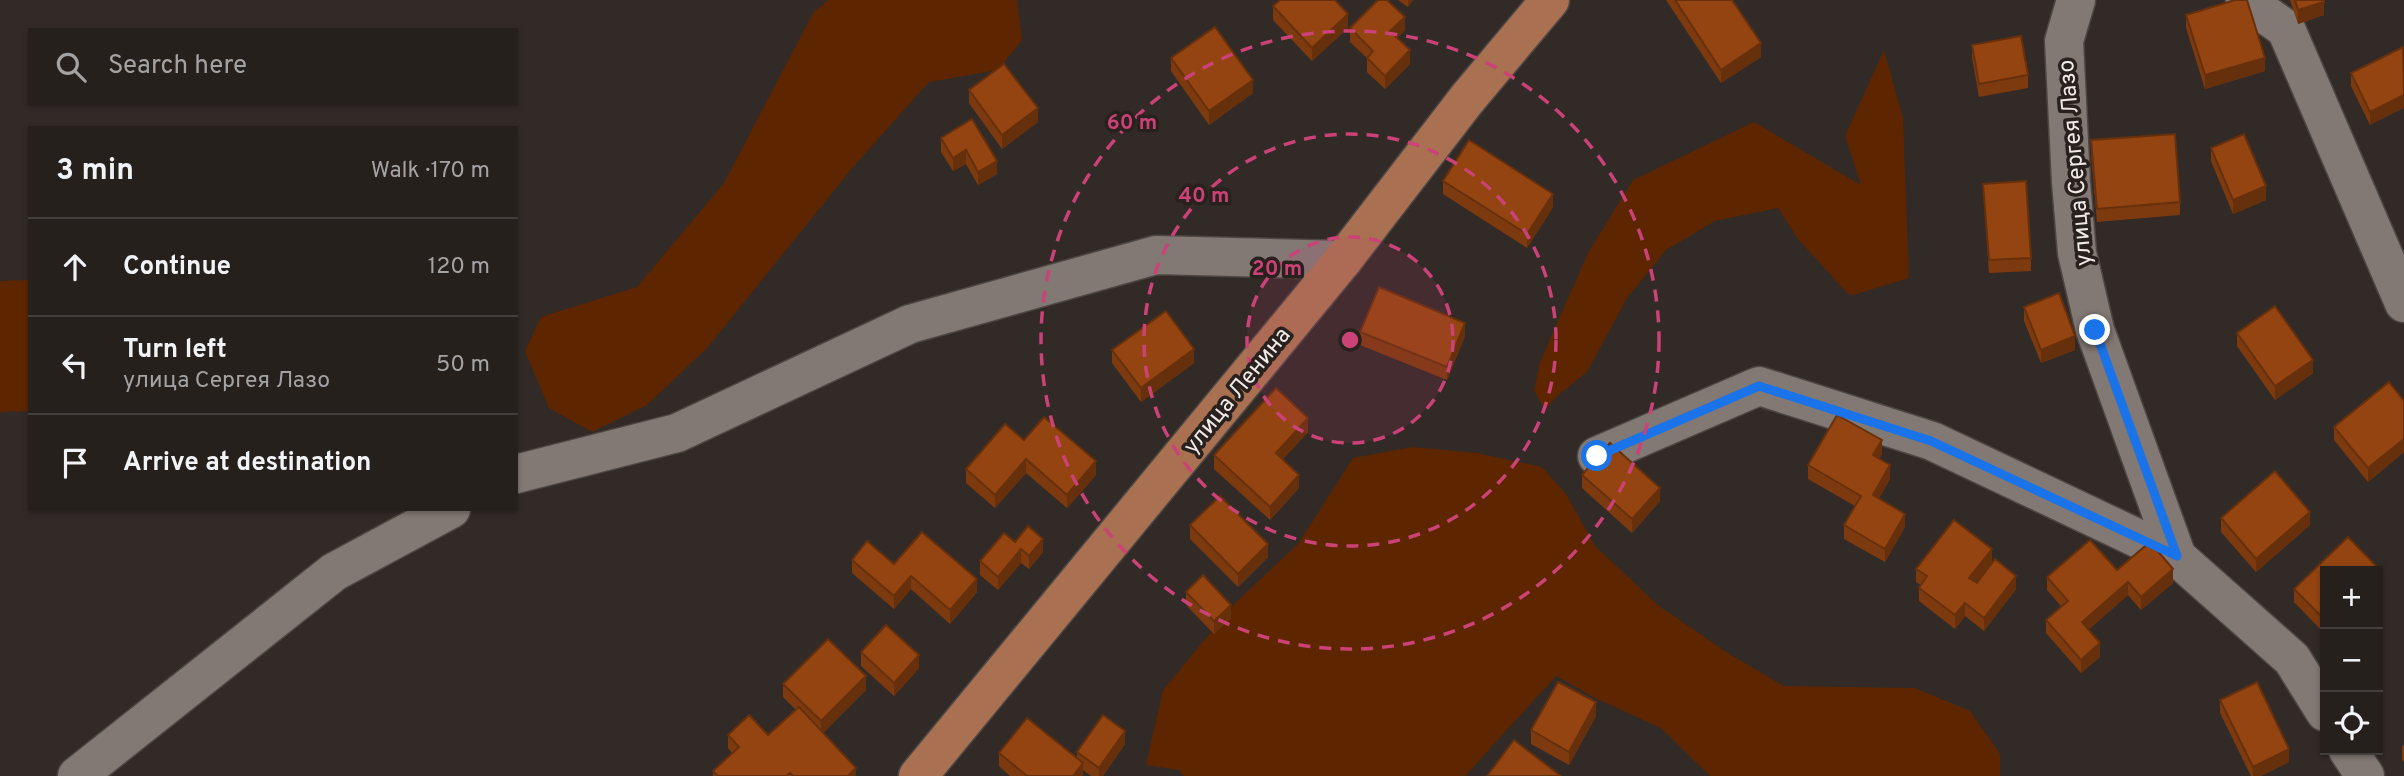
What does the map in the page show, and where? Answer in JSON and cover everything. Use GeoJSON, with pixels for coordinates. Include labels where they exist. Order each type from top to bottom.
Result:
{"type":"FeatureCollection","features":[{"type":"Feature","properties":{"kind":"main road","name":"улица Ленина"},"geometry":{"type":"LineString","coordinates":[[918,776],[1343,260],[1467,99],[1550,0]]}},
{"type":"Feature","properties":{"kind":"street","name":"улица Сергея Лазо"},"geometry":{"type":"LineString","coordinates":[[2076,0],[2064,41],[2071,182],[2077,253],[2095,330],[2177,556],[2292,659],[2320,704]]}},
{"type":"Feature","properties":{"kind":"street"},"geometry":{"type":"LineString","coordinates":[[2245,0],[2286,29],[2404,303]]}},
{"type":"Feature","properties":{"kind":"street"},"geometry":{"type":"LineString","coordinates":[[518,473],[677,433],[910,324],[1156,255],[1343,260]]}},
{"type":"Feature","properties":{"kind":"street"},"geometry":{"type":"LineString","coordinates":[[1597,456],[1759,386],[1931,441],[2177,556]]}},
{"type":"Feature","properties":{"kind":"street"},"geometry":{"type":"LineString","coordinates":[[77,776],[334,572],[447,511]]}},
{"type":"Feature","properties":{"kind":"street"},"geometry":{"type":"LineString","coordinates":[[2351,755],[2365,776]]}},
{"type":"Feature","properties":{"kind":"shaded area"},"geometry":{"type":"Polygon","coordinates":[[[828,0],[1017,0],[1022,40],[998,70],[929,82],[853,167],[707,348],[647,405],[592,432],[549,408],[525,351],[541,317],[637,287],[724,183],[813,13],[828,0]]]}},
{"type":"Feature","properties":{"kind":"shaded area"},"geometry":{"type":"Polygon","coordinates":[[[1884,50],[1903,118],[1909,278],[1853,295],[1847,293],[1798,239],[1778,208],[1715,221],[1666,250],[1627,298],[1587,372],[1557,396],[1545,410],[1534,390],[1540,362],[1588,253],[1633,180],[1754,122],[1861,185],[1845,136],[1884,50]]]}},
{"type":"Feature","properties":{"kind":"shaded area"},"geometry":{"type":"Polygon","coordinates":[[[28,280],[28,411],[0,412],[0,281],[28,280]]]}},
{"type":"Feature","properties":{"kind":"shaded area"},"geometry":{"type":"Polygon","coordinates":[[[1412,447],[1477,453],[1542,467],[1566,494],[1595,546],[1659,606],[1731,655],[1784,686],[1915,688],[1970,711],[2000,754],[2000,776],[1710,776],[1661,728],[1597,699],[1556,676],[1465,776],[1184,776],[1179,770],[1146,765],[1163,690],[1235,603],[1298,544],[1353,458],[1412,447]]]}},
{"type":"Feature","properties":{"kind":"building"},"geometry":{"type":"Polygon","coordinates":[[[1280,0],[1335,0],[1348,14],[1312,48],[1273,6],[1280,0]]]}},
{"type":"Feature","properties":{"kind":"building"},"geometry":{"type":"Polygon","coordinates":[[[1378,0],[1387,0],[1405,17],[1390,31],[1410,50],[1385,76],[1367,58],[1373,51],[1350,28],[1378,0]]]}},
{"type":"Feature","properties":{"kind":"building"},"geometry":{"type":"Polygon","coordinates":[[[1675,0],[1732,0],[1761,43],[1721,70],[1675,0]]]}},
{"type":"Feature","properties":{"kind":"building"},"geometry":{"type":"Polygon","coordinates":[[[2235,0],[2247,0],[2265,58],[2205,75],[2186,15],[2235,0]]]}},
{"type":"Feature","properties":{"kind":"building"},"geometry":{"type":"Polygon","coordinates":[[[2295,0],[2324,0],[2324,2],[2298,10],[2295,0]]]}},
{"type":"Feature","properties":{"kind":"building"},"geometry":{"type":"Polygon","coordinates":[[[1215,27],[1253,80],[1209,111],[1171,58],[1215,27]]]}},
{"type":"Feature","properties":{"kind":"building"},"geometry":{"type":"Polygon","coordinates":[[[2021,36],[2028,75],[1979,84],[1972,45],[2021,36]]]}},
{"type":"Feature","properties":{"kind":"building"},"geometry":{"type":"Polygon","coordinates":[[[2403,47],[2404,95],[2370,112],[2351,73],[2403,47]]]}},
{"type":"Feature","properties":{"kind":"building"},"geometry":{"type":"Polygon","coordinates":[[[1004,64],[1038,108],[1002,135],[969,90],[1004,64]]]}},
{"type":"Feature","properties":{"kind":"building"},"geometry":{"type":"Polygon","coordinates":[[[972,119],[997,161],[978,172],[966,150],[953,158],[941,138],[972,119]]]}},
{"type":"Feature","properties":{"kind":"building"},"geometry":{"type":"Polygon","coordinates":[[[2175,134],[2180,202],[2097,209],[2091,140],[2175,134]]]}},
{"type":"Feature","properties":{"kind":"building"},"geometry":{"type":"Polygon","coordinates":[[[2244,134],[2266,186],[2233,200],[2211,148],[2244,134]]]}},
{"type":"Feature","properties":{"kind":"building"},"geometry":{"type":"Polygon","coordinates":[[[1469,140],[1553,194],[1527,234],[1443,181],[1469,140]]]}},
{"type":"Feature","properties":{"kind":"building"},"geometry":{"type":"Polygon","coordinates":[[[2026,181],[2031,258],[1989,260],[1983,184],[2026,181]]]}},
{"type":"Feature","properties":{"kind":"building"},"geometry":{"type":"Polygon","coordinates":[[[1379,287],[1465,323],[1447,367],[1360,332],[1379,287]]]}},
{"type":"Feature","properties":{"kind":"building"},"geometry":{"type":"Polygon","coordinates":[[[2059,293],[2075,336],[2041,350],[2024,307],[2059,293]]]}},
{"type":"Feature","properties":{"kind":"building"},"geometry":{"type":"Polygon","coordinates":[[[2275,306],[2313,360],[2275,386],[2237,333],[2275,306]]]}},
{"type":"Feature","properties":{"kind":"building"},"geometry":{"type":"Polygon","coordinates":[[[1166,311],[1194,349],[1141,388],[1112,350],[1166,311]]]}},
{"type":"Feature","properties":{"kind":"building"},"geometry":{"type":"Polygon","coordinates":[[[2389,382],[2404,401],[2404,439],[2368,468],[2334,427],[2389,382]]]}},
{"type":"Feature","properties":{"kind":"building"},"geometry":{"type":"Polygon","coordinates":[[[1276,388],[1308,418],[1276,453],[1299,475],[1270,507],[1214,455],[1276,388]]]}},
{"type":"Feature","properties":{"kind":"building"},"geometry":{"type":"Polygon","coordinates":[[[1837,415],[1882,440],[1873,455],[1890,465],[1873,495],[1905,514],[1885,549],[1844,525],[1861,496],[1808,465],[1837,415]]]}},
{"type":"Feature","properties":{"kind":"building"},"geometry":{"type":"Polygon","coordinates":[[[1044,417],[1096,461],[1067,495],[1026,459],[995,495],[966,469],[1005,424],[1024,440],[1044,417]]]}},
{"type":"Feature","properties":{"kind":"building"},"geometry":{"type":"Polygon","coordinates":[[[1610,443],[1660,488],[1632,519],[1582,475],[1610,443]]]}},
{"type":"Feature","properties":{"kind":"building"},"geometry":{"type":"Polygon","coordinates":[[[2275,471],[2310,512],[2256,559],[2221,518],[2275,471]]]}},
{"type":"Feature","properties":{"kind":"building"},"geometry":{"type":"Polygon","coordinates":[[[1220,496],[1268,544],[1238,574],[1190,525],[1220,496]]]}},
{"type":"Feature","properties":{"kind":"building"},"geometry":{"type":"Polygon","coordinates":[[[1954,520],[1992,549],[1969,578],[1977,583],[1995,559],[2016,576],[1984,618],[1965,603],[1955,615],[1919,588],[1927,576],[1916,569],[1954,520]]]}},
{"type":"Feature","properties":{"kind":"building"},"geometry":{"type":"Polygon","coordinates":[[[1028,526],[1043,539],[1029,556],[1021,549],[998,577],[980,561],[1004,533],[1015,542],[1028,526]]]}},
{"type":"Feature","properties":{"kind":"building"},"geometry":{"type":"Polygon","coordinates":[[[922,532],[977,579],[950,610],[911,576],[894,596],[852,560],[867,541],[894,564],[922,532]]]}},
{"type":"Feature","properties":{"kind":"building"},"geometry":{"type":"Polygon","coordinates":[[[2348,537],[2376,566],[2320,566],[2320,615],[2294,589],[2348,537]]]}},
{"type":"Feature","properties":{"kind":"building"},"geometry":{"type":"Polygon","coordinates":[[[2090,540],[2117,570],[2150,542],[2173,569],[2141,597],[2128,582],[2082,622],[2100,643],[2081,660],[2046,620],[2068,601],[2047,577],[2090,540]]]}},
{"type":"Feature","properties":{"kind":"building"},"geometry":{"type":"Polygon","coordinates":[[[1203,575],[1231,605],[1214,621],[1186,592],[1203,575]]]}},
{"type":"Feature","properties":{"kind":"building"},"geometry":{"type":"Polygon","coordinates":[[[886,625],[919,655],[894,683],[861,652],[886,625]]]}},
{"type":"Feature","properties":{"kind":"building"},"geometry":{"type":"Polygon","coordinates":[[[828,639],[866,676],[821,721],[783,684],[828,639]]]}},
{"type":"Feature","properties":{"kind":"building"},"geometry":{"type":"Polygon","coordinates":[[[1558,682],[1596,702],[1569,752],[1531,730],[1558,682]]]}},
{"type":"Feature","properties":{"kind":"building"},"geometry":{"type":"Polygon","coordinates":[[[2257,682],[2289,749],[2253,767],[2220,700],[2257,682]]]}},
{"type":"Feature","properties":{"kind":"building"},"geometry":{"type":"Polygon","coordinates":[[[799,707],[856,768],[848,776],[793,776],[790,773],[786,776],[718,776],[713,771],[739,747],[728,735],[749,715],[768,735],[799,707]]]}},
{"type":"Feature","properties":{"kind":"building"},"geometry":{"type":"Polygon","coordinates":[[[1103,715],[1125,731],[1099,768],[1077,752],[1103,715]]]}},
{"type":"Feature","properties":{"kind":"building"},"geometry":{"type":"Polygon","coordinates":[[[1027,718],[1083,763],[1073,776],[1027,776],[999,753],[1027,718]]]}},
{"type":"Feature","properties":{"kind":"building"},"geometry":{"type":"Polygon","coordinates":[[[1514,740],[1561,776],[1487,776],[1514,740]]]}},
{"type":"Feature","properties":{"kind":"route"},"geometry":{"type":"LineString","coordinates":[[1597,456],[1759,386],[1931,441],[2177,556],[2095,330]]}}]}
